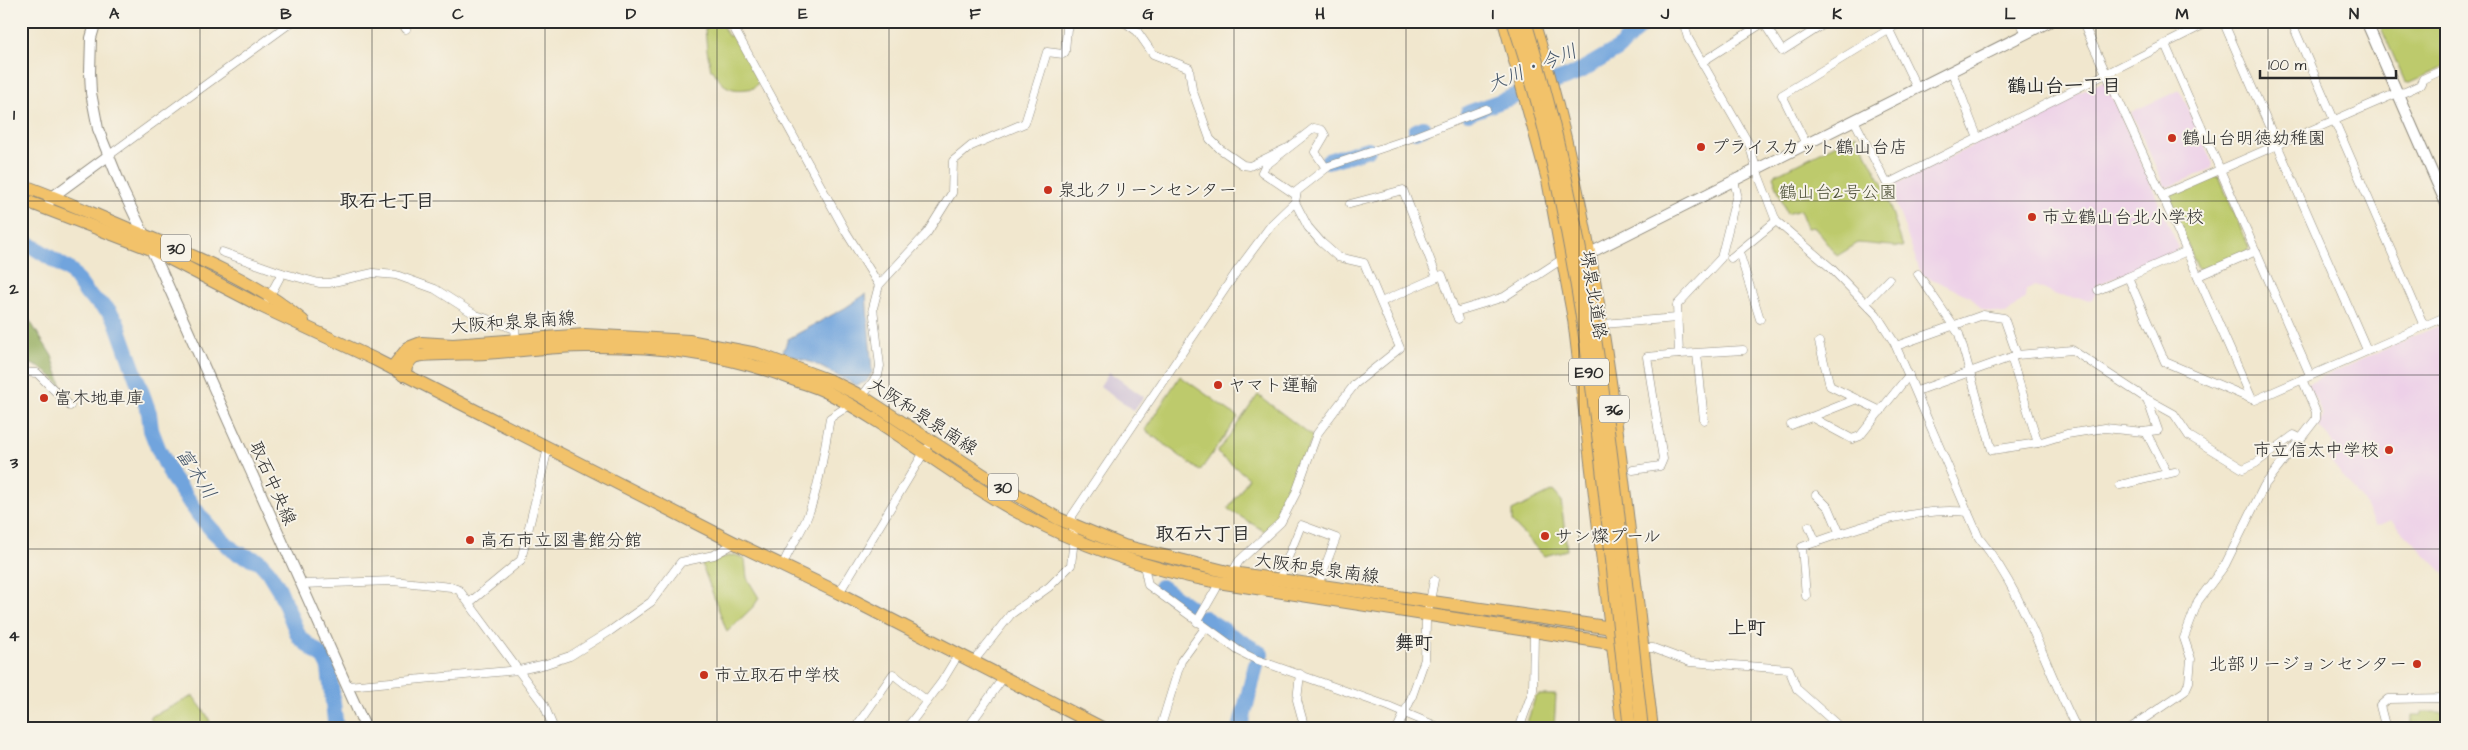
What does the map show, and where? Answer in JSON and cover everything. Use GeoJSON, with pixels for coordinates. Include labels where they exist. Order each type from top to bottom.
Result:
{"type":"FeatureCollection","features":[{"type":"Feature","properties":{"kind":"main road","name":"36"},"geometry":{"type":"LineString","coordinates":[[1504,21],[1548,180],[1564,258],[1588,420],[1623,729]]}},
{"type":"Feature","properties":{"kind":"main road","name":"堺泉北道路"},"geometry":{"type":"LineString","coordinates":[[1513,21],[1547,146],[1573,266],[1596,424],[1630,729]]}},
{"type":"Feature","properties":{"kind":"main road","name":"堺泉北道路"},"geometry":{"type":"LineString","coordinates":[[1525,21],[1559,142],[1587,281],[1610,448],[1642,729]]}},
{"type":"Feature","properties":{"kind":"main road","name":"36"},"geometry":{"type":"LineString","coordinates":[[1532,21],[1554,92],[1590,253],[1603,324],[1652,729]]}},
{"type":"Feature","properties":{"kind":"main road","name":"30"},"geometry":{"type":"LineString","coordinates":[[21,185],[49,202],[151,250],[292,312],[319,334],[392,368],[782,567],[839,593],[1097,727]]}},
{"type":"Feature","properties":{"kind":"main road","name":"30"},"geometry":{"type":"LineString","coordinates":[[21,199],[49,202],[143,235],[223,272],[266,302]]}},
{"type":"Feature","properties":{"kind":"main road","name":"大阪和泉泉南線"},"geometry":{"type":"LineString","coordinates":[[392,368],[408,348],[421,343],[453,345],[585,335],[689,341],[757,354],[833,382],[863,397],[988,478],[1072,525],[1124,546],[1232,573],[1318,585],[1534,632],[1642,648]]}},
{"type":"Feature","properties":{"kind":"main road","name":"大阪和泉泉南線"},"geometry":{"type":"LineString","coordinates":[[403,375],[407,364],[414,357],[423,354],[453,356],[585,346],[690,351],[755,365],[826,392],[1014,510],[1074,539],[1174,574],[1218,582],[1640,632]]}},
{"type":"Feature","properties":{"kind":"street","name":"取石中央線"},"geometry":{"type":"LineString","coordinates":[[96,21],[91,38],[91,94],[98,129],[108,156],[366,729]]}},
{"type":"Feature","properties":{"kind":"street"},"geometry":{"type":"LineString","coordinates":[[49,202],[108,156],[293,21]]}},
{"type":"Feature","properties":{"kind":"street"},"geometry":{"type":"LineString","coordinates":[[401,21],[406,29]]}},
{"type":"Feature","properties":{"kind":"street"},"geometry":{"type":"LineString","coordinates":[[730,21],[846,232],[879,285]]}},
{"type":"Feature","properties":{"kind":"street"},"geometry":{"type":"LineString","coordinates":[[782,567],[788,550],[808,515],[820,469],[830,418],[863,397],[878,375],[880,366],[873,308],[879,285],[927,233],[952,193],[952,161],[971,146],[1025,123],[1047,52],[1063,54],[1065,52],[1067,28],[1075,21]]}},
{"type":"Feature","properties":{"kind":"street"},"geometry":{"type":"LineString","coordinates":[[1123,21],[1137,31],[1153,54],[1189,68],[1192,89],[1210,139],[1220,149],[1243,165],[1250,166],[1285,149]]}},
{"type":"Feature","properties":{"kind":"street"},"geometry":{"type":"LineString","coordinates":[[1683,21],[1688,38],[1750,146],[1756,169],[1776,221],[1831,268],[1866,303],[1876,314],[1896,346],[1978,538],[1995,557],[2027,614],[2057,690],[2077,729]]}},
{"type":"Feature","properties":{"kind":"street"},"geometry":{"type":"LineString","coordinates":[[1702,62],[1765,22],[1782,51],[1829,21]]}},
{"type":"Feature","properties":{"kind":"street"},"geometry":{"type":"LineString","coordinates":[[1806,144],[1782,95],[1903,21]]}},
{"type":"Feature","properties":{"kind":"street"},"geometry":{"type":"LineString","coordinates":[[2020,21],[2026,34]]}},
{"type":"Feature","properties":{"kind":"street"},"geometry":{"type":"LineString","coordinates":[[1381,302],[1442,275],[1457,315],[1504,297],[1564,258],[1590,253],[2051,21]]}},
{"type":"Feature","properties":{"kind":"street"},"geometry":{"type":"LineString","coordinates":[[2082,21],[2162,195],[2252,400]]}},
{"type":"Feature","properties":{"kind":"street"},"geometry":{"type":"LineString","coordinates":[[1854,120],[1887,184],[2211,21]]}},
{"type":"Feature","properties":{"kind":"street"},"geometry":{"type":"LineString","coordinates":[[2223,21],[2367,350]]}},
{"type":"Feature","properties":{"kind":"street"},"geometry":{"type":"LineString","coordinates":[[2291,21],[2424,326]]}},
{"type":"Feature","properties":{"kind":"street"},"geometry":{"type":"LineString","coordinates":[[2366,21],[2447,206]]}},
{"type":"Feature","properties":{"kind":"street"},"geometry":{"type":"LineString","coordinates":[[1889,30],[1917,88]]}},
{"type":"Feature","properties":{"kind":"street"},"geometry":{"type":"LineString","coordinates":[[2165,44],[2310,375]]}},
{"type":"Feature","properties":{"kind":"street"},"geometry":{"type":"LineString","coordinates":[[2162,195],[2334,119],[2397,93],[2405,92],[2420,85],[2423,79],[2447,68]]}},
{"type":"Feature","properties":{"kind":"street"},"geometry":{"type":"LineString","coordinates":[[1951,71],[1963,96],[1967,115],[1978,138]]}},
{"type":"Feature","properties":{"kind":"street"},"geometry":{"type":"LineString","coordinates":[[1232,573],[1239,561],[1281,522],[1295,495],[1317,434],[1355,384],[1400,348],[1364,263],[1338,257],[1308,228],[1296,198],[1297,191],[1326,168],[1486,109]]}},
{"type":"Feature","properties":{"kind":"street"},"geometry":{"type":"LineString","coordinates":[[1296,198],[1262,172],[1266,166],[1314,128],[1322,130],[1326,135],[1315,152],[1326,168]]}},
{"type":"Feature","properties":{"kind":"street"},"geometry":{"type":"LineString","coordinates":[[1679,354],[1677,305],[1721,258],[1737,194],[1734,180]]}},
{"type":"Feature","properties":{"kind":"street"},"geometry":{"type":"LineString","coordinates":[[1350,204],[1403,190],[1437,278]]}},
{"type":"Feature","properties":{"kind":"street"},"geometry":{"type":"LineString","coordinates":[[973,662],[1011,614],[1049,587],[1071,565],[1074,539],[1072,516],[1237,271],[1272,224],[1296,198]]}},
{"type":"Feature","properties":{"kind":"street"},"geometry":{"type":"LineString","coordinates":[[1731,258],[1742,247],[1776,221]]}},
{"type":"Feature","properties":{"kind":"street"},"geometry":{"type":"LineString","coordinates":[[2098,290],[2187,251]]}},
{"type":"Feature","properties":{"kind":"street"},"geometry":{"type":"LineString","coordinates":[[2198,276],[2256,251]]}},
{"type":"Feature","properties":{"kind":"street"},"geometry":{"type":"LineString","coordinates":[[222,252],[282,273],[319,283],[329,283],[373,273],[396,275],[435,289],[476,315],[515,329],[516,339]]}},
{"type":"Feature","properties":{"kind":"street"},"geometry":{"type":"LineString","coordinates":[[1739,252],[1760,319]]}},
{"type":"Feature","properties":{"kind":"street"},"geometry":{"type":"LineString","coordinates":[[266,302],[282,273]]}},
{"type":"Feature","properties":{"kind":"street"},"geometry":{"type":"LineString","coordinates":[[1918,274],[1958,334],[1992,450],[2038,443],[2067,434],[2105,428],[2146,432],[2158,430],[2147,399]]}},
{"type":"Feature","properties":{"kind":"street"},"geometry":{"type":"LineString","coordinates":[[2128,276],[2165,362],[2252,400],[2447,316]]}},
{"type":"Feature","properties":{"kind":"street"},"geometry":{"type":"LineString","coordinates":[[1866,303],[1888,279]]}},
{"type":"Feature","properties":{"kind":"street"},"geometry":{"type":"LineString","coordinates":[[1896,346],[1952,324],[1983,315],[2004,318],[2038,443]]}},
{"type":"Feature","properties":{"kind":"street"},"geometry":{"type":"LineString","coordinates":[[1603,324],[1677,318]]}},
{"type":"Feature","properties":{"kind":"street"},"geometry":{"type":"LineString","coordinates":[[1819,342],[1830,386],[1881,411]]}},
{"type":"Feature","properties":{"kind":"street"},"geometry":{"type":"LineString","coordinates":[[1634,470],[1660,466],[1663,459],[1648,373],[1648,357],[1743,350]]}},
{"type":"Feature","properties":{"kind":"street"},"geometry":{"type":"LineString","coordinates":[[1917,392],[2014,356],[2072,350],[2147,399],[2174,414],[2189,436],[2243,469],[2256,463],[2294,435],[2301,439]]}},
{"type":"Feature","properties":{"kind":"street"},"geometry":{"type":"LineString","coordinates":[[1697,354],[1704,420]]}},
{"type":"Feature","properties":{"kind":"street"},"geometry":{"type":"LineString","coordinates":[[21,372],[37,373],[70,406]]}},
{"type":"Feature","properties":{"kind":"street"},"geometry":{"type":"LineString","coordinates":[[1811,417],[1852,438],[1860,436],[1909,376]]}},
{"type":"Feature","properties":{"kind":"street"},"geometry":{"type":"LineString","coordinates":[[2129,729],[2185,691],[2189,682],[2191,659],[2184,638],[2198,601],[2225,565],[2264,486],[2316,419],[2316,412],[2302,379]]}},
{"type":"Feature","properties":{"kind":"street"},"geometry":{"type":"LineString","coordinates":[[1791,424],[1857,399]]}},
{"type":"Feature","properties":{"kind":"street"},"geometry":{"type":"LineString","coordinates":[[2120,485],[2171,472],[2146,432]]}},
{"type":"Feature","properties":{"kind":"street"},"geometry":{"type":"LineString","coordinates":[[839,593],[932,441]]}},
{"type":"Feature","properties":{"kind":"street"},"geometry":{"type":"LineString","coordinates":[[469,603],[521,560],[548,448]]}},
{"type":"Feature","properties":{"kind":"street"},"geometry":{"type":"LineString","coordinates":[[1816,495],[1829,508],[1840,534]]}},
{"type":"Feature","properties":{"kind":"street"},"geometry":{"type":"LineString","coordinates":[[1806,596],[1802,547],[1840,534],[1916,514],[1951,510],[1968,512]]}},
{"type":"Feature","properties":{"kind":"street"},"geometry":{"type":"LineString","coordinates":[[1279,580],[1301,525],[1336,538],[1318,585]]}},
{"type":"Feature","properties":{"kind":"street"},"geometry":{"type":"LineString","coordinates":[[1809,526],[1816,542]]}},
{"type":"Feature","properties":{"kind":"street"},"geometry":{"type":"LineString","coordinates":[[348,686],[519,670],[570,656],[651,602],[680,562],[714,555],[735,543]]}},
{"type":"Feature","properties":{"kind":"street"},"geometry":{"type":"LineString","coordinates":[[1144,565],[1148,585],[1205,628],[1259,661],[1300,674],[1443,729]]}},
{"type":"Feature","properties":{"kind":"street"},"geometry":{"type":"LineString","coordinates":[[1397,729],[1425,659],[1429,608],[1434,580]]}},
{"type":"Feature","properties":{"kind":"street"},"geometry":{"type":"LineString","coordinates":[[301,584],[393,581],[451,587],[460,590],[544,705],[554,729]]}},
{"type":"Feature","properties":{"kind":"street"},"geometry":{"type":"LineString","coordinates":[[1197,622],[1218,582]]}},
{"type":"Feature","properties":{"kind":"street"},"geometry":{"type":"LineString","coordinates":[[1160,729],[1181,661],[1205,628]]}},
{"type":"Feature","properties":{"kind":"street"},"geometry":{"type":"LineString","coordinates":[[1519,729],[1533,690],[1534,632]]}},
{"type":"Feature","properties":{"kind":"street"},"geometry":{"type":"LineString","coordinates":[[1642,648],[1653,648],[1690,662],[1788,669],[1796,689],[1842,729]]}},
{"type":"Feature","properties":{"kind":"street"},"geometry":{"type":"LineString","coordinates":[[906,729],[958,654]]}},
{"type":"Feature","properties":{"kind":"street"},"geometry":{"type":"LineString","coordinates":[[866,729],[858,724],[893,674],[927,700]]}},
{"type":"Feature","properties":{"kind":"street"},"geometry":{"type":"LineString","coordinates":[[1300,674],[1297,700],[1305,729]]}},
{"type":"Feature","properties":{"kind":"street"},"geometry":{"type":"LineString","coordinates":[[967,729],[1003,678]]}},
{"type":"Feature","properties":{"kind":"street"},"geometry":{"type":"LineString","coordinates":[[2386,729],[2380,706],[2388,699],[2447,698]]}},
{"type":"Feature","properties":{"kind":"shaded area","name":"市立鶴山台北小学校"},"geometry":{"type":"Polygon","coordinates":[[[2101,82],[2106,83],[2178,246],[2176,251],[2095,286],[2097,291],[2092,300],[2059,296],[2036,286],[2026,290],[2025,298],[2006,314],[1982,310],[1971,297],[1921,274],[1890,187],[2101,82]]]}},
{"type":"Feature","properties":{"kind":"shaded area","name":"鶴山台明徳幼稚園"},"geometry":{"type":"Polygon","coordinates":[[[2180,90],[2213,164],[2211,169],[2168,187],[2164,185],[2131,112],[2180,90]]]}},
{"type":"Feature","properties":{"kind":"shaded area","name":"市立信太中学校"},"geometry":{"type":"Polygon","coordinates":[[[2447,322],[2447,577],[2391,520],[2375,526],[2363,500],[2328,458],[2333,442],[2319,427],[2323,415],[2308,383],[2447,322]]]}},
{"type":"Feature","properties":{"kind":"shaded area"},"geometry":{"type":"Polygon","coordinates":[[[1109,372],[1144,397],[1134,411],[1100,386],[1109,372]]]}},
{"type":"Feature","properties":{"kind":"green space"},"geometry":{"type":"Polygon","coordinates":[[[720,21],[728,36],[733,35],[759,81],[754,88],[740,90],[729,88],[711,70],[705,29],[720,21]]]}},
{"type":"Feature","properties":{"kind":"green space"},"geometry":{"type":"Polygon","coordinates":[[[2378,21],[2447,21],[2447,66],[2408,83],[2405,82],[2378,21]]]}},
{"type":"Feature","properties":{"kind":"green space","name":"鶴山台2号公園"},"geometry":{"type":"Polygon","coordinates":[[[1856,134],[1884,187],[1903,247],[1858,243],[1837,256],[1815,227],[1807,228],[1800,210],[1787,214],[1773,176],[1856,134]]]}},
{"type":"Feature","properties":{"kind":"green space"},"geometry":{"type":"Polygon","coordinates":[[[2213,176],[2219,177],[2249,247],[2247,252],[2204,270],[2198,269],[2168,200],[2171,194],[2213,176]]]}},
{"type":"Feature","properties":{"kind":"green space"},"geometry":{"type":"Polygon","coordinates":[[[21,307],[52,356],[62,387],[44,370],[21,362],[21,307]]]}},
{"type":"Feature","properties":{"kind":"green space"},"geometry":{"type":"Polygon","coordinates":[[[1180,376],[1238,417],[1200,471],[1145,430],[1180,376]]]}},
{"type":"Feature","properties":{"kind":"green space"},"geometry":{"type":"Polygon","coordinates":[[[1258,395],[1313,437],[1279,516],[1264,531],[1228,509],[1249,478],[1217,453],[1258,395]]]}},
{"type":"Feature","properties":{"kind":"green space","name":"サン燦プール"},"geometry":{"type":"Polygon","coordinates":[[[1553,491],[1561,500],[1567,550],[1544,556],[1512,522],[1512,511],[1553,491]]]}},
{"type":"Feature","properties":{"kind":"green space"},"geometry":{"type":"Polygon","coordinates":[[[735,555],[745,559],[747,578],[759,598],[754,606],[727,632],[701,562],[735,555]]]}},
{"type":"Feature","properties":{"kind":"green space"},"geometry":{"type":"Polygon","coordinates":[[[1539,695],[1556,695],[1554,729],[1525,729],[1535,698],[1539,695]]]}},
{"type":"Feature","properties":{"kind":"green space"},"geometry":{"type":"Polygon","coordinates":[[[193,696],[207,715],[213,729],[155,729],[150,717],[193,696]]]}},
{"type":"Feature","properties":{"kind":"green space"},"geometry":{"type":"Polygon","coordinates":[[[2422,712],[2447,712],[2447,729],[2403,729],[2402,725],[2412,725],[2412,715],[2422,715],[2422,712]]]}},
{"type":"Feature","properties":{"kind":"water"},"geometry":{"type":"Polygon","coordinates":[[[866,294],[872,372],[866,382],[856,385],[815,364],[783,352],[788,339],[845,308],[866,294]]]}},
{"type":"Feature","properties":{"kind":"waterway","name":"大川・今川"},"geometry":{"type":"LineString","coordinates":[[1468,113],[1573,75],[1618,49],[1645,21]]}},
{"type":"Feature","properties":{"kind":"waterway","name":"大川・今川"},"geometry":{"type":"LineString","coordinates":[[1416,131],[1423,128]]}},
{"type":"Feature","properties":{"kind":"waterway","name":"大川・今川"},"geometry":{"type":"LineString","coordinates":[[1328,161],[1368,149]]}},
{"type":"Feature","properties":{"kind":"waterway","name":"富木川"},"geometry":{"type":"LineString","coordinates":[[21,239],[71,271],[87,294],[109,311],[116,321],[149,413],[151,430],[172,477],[213,531],[235,552],[259,561],[268,571],[279,589],[299,637],[324,658],[329,668],[336,729]]}},
{"type":"Feature","properties":{"kind":"waterway","name":"大川・今川"},"geometry":{"type":"LineString","coordinates":[[1161,587],[1192,609]]}},
{"type":"Feature","properties":{"kind":"waterway","name":"大川・今川"},"geometry":{"type":"LineString","coordinates":[[1204,618],[1225,631]]}},
{"type":"Feature","properties":{"kind":"waterway","name":"大川・今川"},"geometry":{"type":"LineString","coordinates":[[1232,636],[1261,654],[1259,657]]}},
{"type":"Feature","properties":{"kind":"waterway","name":"大川・今川"},"geometry":{"type":"LineString","coordinates":[[1240,729],[1256,665]]}},
{"type":"Feature","properties":{"kind":"place","name":"鶴山台明徳幼稚園"},"geometry":{"type":"Point","coordinates":[2172,138]}},
{"type":"Feature","properties":{"kind":"place","name":"プライスカット鶴山台店"},"geometry":{"type":"Point","coordinates":[1701,147]}},
{"type":"Feature","properties":{"kind":"place","name":"泉北クリーンセンター"},"geometry":{"type":"Point","coordinates":[1048,190]}},
{"type":"Feature","properties":{"kind":"place","name":"市立鶴山台北小学校"},"geometry":{"type":"Point","coordinates":[2032,217]}},
{"type":"Feature","properties":{"kind":"place","name":"ヤマト運輸"},"geometry":{"type":"Point","coordinates":[1218,385]}},
{"type":"Feature","properties":{"kind":"place","name":"富木地車庫"},"geometry":{"type":"Point","coordinates":[44,398]}},
{"type":"Feature","properties":{"kind":"place","name":"市立信太中学校"},"geometry":{"type":"Point","coordinates":[2389,450]}},
{"type":"Feature","properties":{"kind":"place","name":"サン燦プール"},"geometry":{"type":"Point","coordinates":[1545,536]}},
{"type":"Feature","properties":{"kind":"place","name":"高石市立図書館分館"},"geometry":{"type":"Point","coordinates":[470,540]}},
{"type":"Feature","properties":{"kind":"place","name":"北部リージョンセンター"},"geometry":{"type":"Point","coordinates":[2417,664]}},
{"type":"Feature","properties":{"kind":"place","name":"市立取石中学校"},"geometry":{"type":"Point","coordinates":[704,675]}},
{"type":"Feature","properties":{"kind":"district","name":"鶴山台一丁目"},"geometry":{"type":"Point","coordinates":[2064,85]}},
{"type":"Feature","properties":{"kind":"district","name":"取石七丁目"},"geometry":{"type":"Point","coordinates":[387,200]}},
{"type":"Feature","properties":{"kind":"district","name":"取石六丁目"},"geometry":{"type":"Point","coordinates":[1203,533]}},
{"type":"Feature","properties":{"kind":"district","name":"上町"},"geometry":{"type":"Point","coordinates":[1747,627]}},
{"type":"Feature","properties":{"kind":"district","name":"舞町"},"geometry":{"type":"Point","coordinates":[1414,642]}}]}
